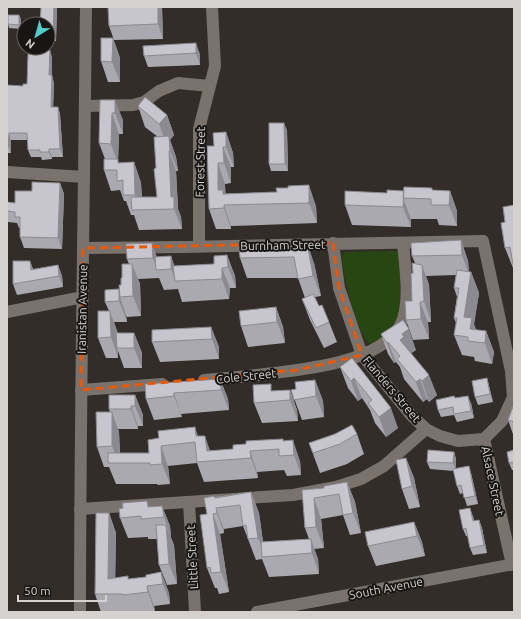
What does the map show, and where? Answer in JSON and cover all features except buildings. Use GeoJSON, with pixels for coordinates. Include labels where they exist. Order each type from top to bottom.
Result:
{"type":"FeatureCollection","features":[{"type":"Feature","properties":{"kind":"street","name":"Iranistan Avenue"},"geometry":{"type":"LineString","coordinates":[[80,612],[81,390],[86,7]]}},
{"type":"Feature","properties":{"kind":"street","name":"Forest Street"},"geometry":{"type":"LineString","coordinates":[[199,246],[199,129],[215,66],[212,7]]}},
{"type":"Feature","properties":{"kind":"street"},"geometry":{"type":"LineString","coordinates":[[85,106],[133,105],[144,102],[159,91],[178,83],[210,86]]}},
{"type":"Feature","properties":{"kind":"street"},"geometry":{"type":"LineString","coordinates":[[7,172],[84,177]]}},
{"type":"Feature","properties":{"kind":"street","name":"Burnham Street"},"geometry":{"type":"LineString","coordinates":[[83,248],[483,241]]}},
{"type":"Feature","properties":{"kind":"street","name":"Alsace Street"},"geometry":{"type":"LineString","coordinates":[[483,241],[511,371],[512,397],[502,421],[484,439],[513,565]]}},
{"type":"Feature","properties":{"kind":"street","name":"Flanders Street"},"geometry":{"type":"LineString","coordinates":[[334,243],[339,288],[362,355],[411,415],[426,429],[440,436],[458,441],[484,439]]}},
{"type":"Feature","properties":{"kind":"street","name":"Cole Street"},"geometry":{"type":"LineString","coordinates":[[190,382],[236,378],[324,366],[346,361],[362,355],[391,338],[400,327],[403,319],[406,296],[403,243]]}},
{"type":"Feature","properties":{"kind":"street"},"geometry":{"type":"LineString","coordinates":[[7,312],[83,297]]}},
{"type":"Feature","properties":{"kind":"street"},"geometry":{"type":"LineString","coordinates":[[81,390],[174,383]]}},
{"type":"Feature","properties":{"kind":"street"},"geometry":{"type":"LineString","coordinates":[[80,509],[294,495],[336,487],[361,478],[384,466],[426,429]]}},
{"type":"Feature","properties":{"kind":"street","name":"Little Street"},"geometry":{"type":"LineString","coordinates":[[189,502],[195,612]]}},
{"type":"Feature","properties":{"kind":"street","name":"South Avenue"},"geometry":{"type":"LineString","coordinates":[[257,612],[513,565]]}},
{"type":"Feature","properties":{"kind":"highlighted area"},"geometry":{"type":"Polygon","coordinates":[[[333,243],[339,288],[362,355],[297,370],[81,390],[83,248],[333,243]]]}},
{"type":"Feature","properties":{"kind":"green space"},"geometry":{"type":"Polygon","coordinates":[[[394,251],[400,254],[400,314],[386,336],[370,344],[365,339],[360,329],[351,303],[344,275],[342,255],[346,252],[394,251]]]}}]}
